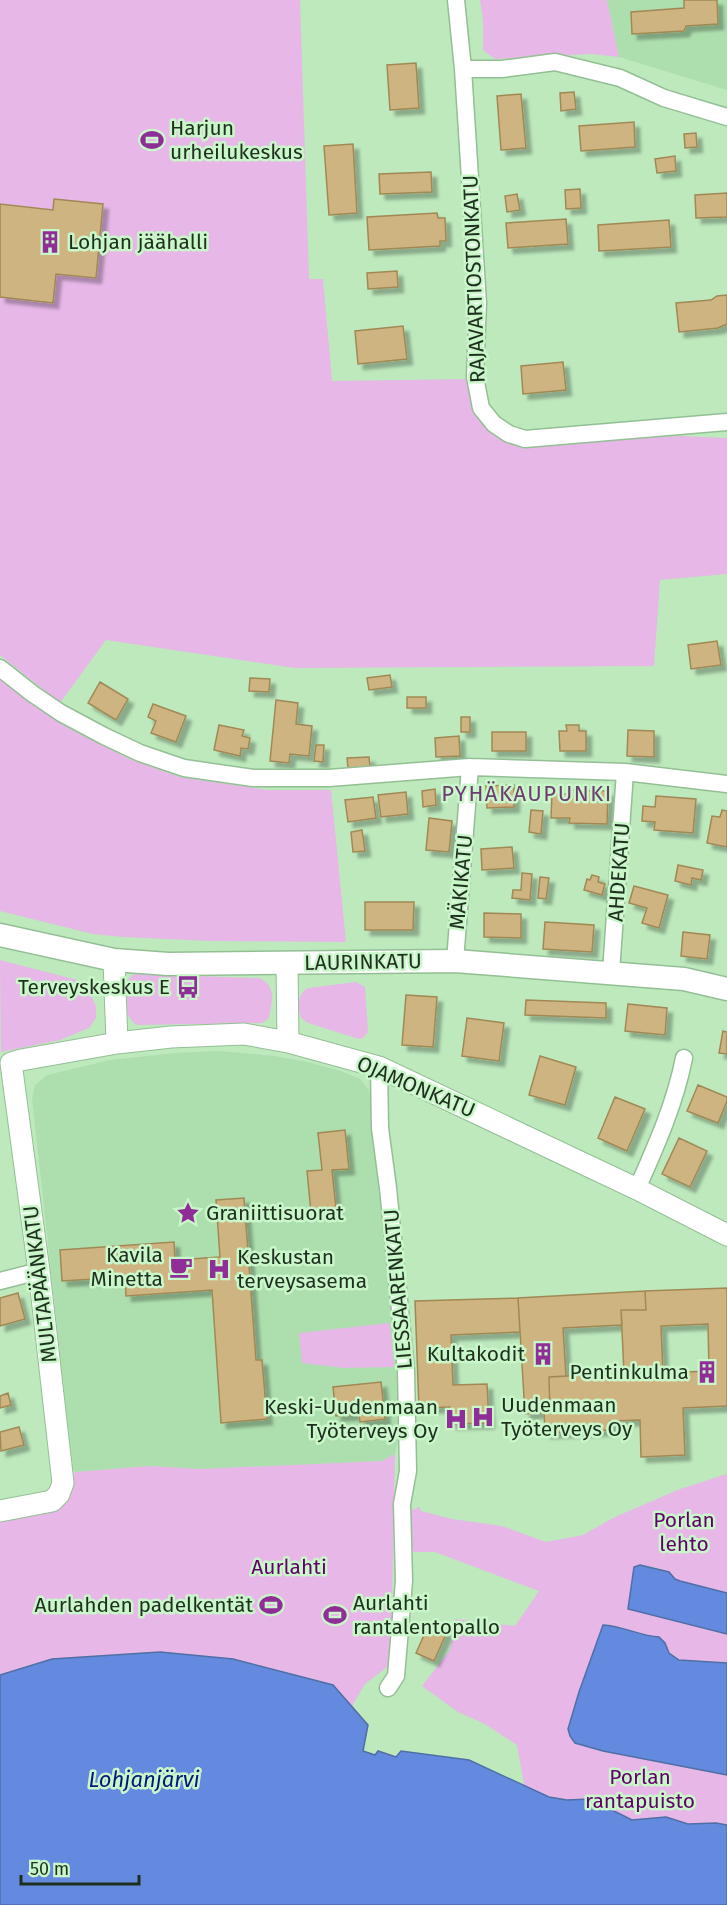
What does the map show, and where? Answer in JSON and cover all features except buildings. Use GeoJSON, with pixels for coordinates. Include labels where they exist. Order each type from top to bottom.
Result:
{"type":"FeatureCollection","features":[{"type":"Feature","properties":{"kind":"main road","name":"LAURINKATU"},"geometry":{"type":"LineString","coordinates":[[0,935],[114,960],[168,964],[455,961],[684,979],[727,989]]}},
{"type":"Feature","properties":{"kind":"street","name":"RAJAVARTIOSTONKATU"},"geometry":{"type":"LineString","coordinates":[[456,0],[463,69],[478,303],[475,377],[481,408],[494,424],[509,434],[525,439],[727,422]]}},
{"type":"Feature","properties":{"kind":"street"},"geometry":{"type":"LineString","coordinates":[[463,69],[502,69],[555,62],[620,78],[664,98],[727,117]]}},
{"type":"Feature","properties":{"kind":"street"},"geometry":{"type":"LineString","coordinates":[[0,668],[61,713],[140,753],[184,768],[253,778],[341,778],[470,767],[625,772],[727,784]]}},
{"type":"Feature","properties":{"kind":"street","name":"MÄKIKATU"},"geometry":{"type":"LineString","coordinates":[[455,961],[470,767]]}},
{"type":"Feature","properties":{"kind":"street","name":"AHDEKATU"},"geometry":{"type":"LineString","coordinates":[[611,972],[625,772]]}},
{"type":"Feature","properties":{"kind":"street"},"geometry":{"type":"LineString","coordinates":[[114,960],[117,1043]]}},
{"type":"Feature","properties":{"kind":"street"},"geometry":{"type":"LineString","coordinates":[[287,963],[288,1042]]}},
{"type":"Feature","properties":{"kind":"street","name":"OJAMONKATU"},"geometry":{"type":"LineString","coordinates":[[6,1065],[21,1060],[117,1043],[217,1034],[244,1034],[288,1042],[379,1067],[637,1189],[727,1235]]}},
{"type":"Feature","properties":{"kind":"street"},"geometry":{"type":"LineString","coordinates":[[637,1189],[670,1109],[684,1058]]}},
{"type":"Feature","properties":{"kind":"street","name":"MULTAPÄÄNKATU"},"geometry":{"type":"LineString","coordinates":[[0,1511],[52,1501],[59,1494],[63,1483],[39,1270],[6,1065]]}},
{"type":"Feature","properties":{"kind":"street","name":"LIESSAARENKATU"},"geometry":{"type":"LineString","coordinates":[[379,1067],[380,1128],[406,1371],[408,1471],[402,1504],[404,1581],[396,1676],[388,1688]]}},
{"type":"Feature","properties":{"kind":"street"},"geometry":{"type":"LineString","coordinates":[[0,1281],[39,1270]]}},
{"type":"Feature","properties":{"kind":"shaded area"},"geometry":{"type":"Polygon","coordinates":[[[607,0],[727,0],[727,90],[619,57],[607,0]]]}},
{"type":"Feature","properties":{"kind":"shaded area","name":"Keskustan terveysasema"},"geometry":{"type":"Polygon","coordinates":[[[219,1051],[275,1056],[307,1062],[341,1071],[360,1079],[369,1090],[396,1360],[398,1439],[395,1454],[382,1461],[200,1469],[150,1466],[75,1472],[32,1098],[35,1085],[47,1075],[110,1060],[219,1051]]]}},
{"type":"Feature","properties":{"kind":"green space"},"geometry":{"type":"Polygon","coordinates":[[[0,0],[300,0],[309,279],[323,279],[332,381],[468,379],[493,428],[586,441],[681,436],[727,438],[727,574],[660,580],[654,666],[295,668],[106,640],[60,703],[0,655],[0,0]]]}},
{"type":"Feature","properties":{"kind":"green space"},"geometry":{"type":"Polygon","coordinates":[[[480,0],[607,0],[619,57],[591,54],[495,59],[483,50],[480,0]]]}},
{"type":"Feature","properties":{"kind":"green space"},"geometry":{"type":"Polygon","coordinates":[[[0,677],[72,730],[132,760],[180,777],[267,790],[331,790],[346,942],[210,941],[123,937],[93,934],[0,911],[0,677]]]}},
{"type":"Feature","properties":{"kind":"green space"},"geometry":{"type":"Polygon","coordinates":[[[0,960],[77,980],[89,991],[96,1006],[96,1018],[89,1028],[60,1040],[1,1052],[0,960]]]}},
{"type":"Feature","properties":{"kind":"green space"},"geometry":{"type":"Polygon","coordinates":[[[134,974],[259,978],[269,985],[271,990],[269,1018],[262,1023],[137,1025],[126,1011],[125,1000],[126,981],[134,974]]]}},
{"type":"Feature","properties":{"kind":"green space"},"geometry":{"type":"Polygon","coordinates":[[[356,982],[365,987],[368,1032],[363,1038],[359,1039],[308,1023],[301,1018],[300,997],[308,988],[356,982]]]}},
{"type":"Feature","properties":{"kind":"green space"},"geometry":{"type":"Polygon","coordinates":[[[390,1323],[394,1367],[344,1368],[302,1363],[299,1333],[390,1323]]]}},
{"type":"Feature","properties":{"kind":"green space","name":"Aurlahti"},"geometry":{"type":"Polygon","coordinates":[[[395,1454],[391,1664],[365,1684],[352,1706],[333,1685],[233,1659],[160,1652],[52,1659],[0,1675],[0,1522],[51,1511],[68,1489],[75,1472],[150,1466],[200,1469],[382,1461],[395,1454]]]}},
{"type":"Feature","properties":{"kind":"green space"},"geometry":{"type":"Polygon","coordinates":[[[727,1474],[727,1593],[680,1581],[660,1569],[637,1567],[634,1568],[628,1608],[727,1634],[727,1663],[679,1660],[669,1653],[665,1643],[659,1637],[636,1632],[601,1632],[568,1729],[603,1751],[727,1775],[727,1825],[688,1824],[666,1817],[632,1820],[590,1799],[567,1800],[549,1797],[524,1785],[517,1745],[485,1724],[458,1712],[422,1686],[450,1650],[455,1619],[515,1626],[539,1591],[435,1552],[413,1552],[409,1514],[412,1510],[419,1507],[421,1511],[452,1519],[502,1526],[546,1542],[583,1535],[615,1517],[680,1489],[727,1474]]]}},
{"type":"Feature","properties":{"kind":"water"},"geometry":{"type":"Polygon","coordinates":[[[640,1565],[669,1572],[680,1581],[727,1593],[727,1634],[628,1609],[634,1567],[640,1565]]]}},
{"type":"Feature","properties":{"kind":"water"},"geometry":{"type":"Polygon","coordinates":[[[603,1625],[659,1637],[665,1643],[669,1653],[679,1660],[727,1663],[727,1775],[603,1751],[575,1743],[568,1729],[603,1625]]]}},
{"type":"Feature","properties":{"kind":"water","name":"Lohjanjärvi"},"geometry":{"type":"Polygon","coordinates":[[[160,1652],[233,1659],[333,1685],[368,1725],[363,1751],[375,1755],[378,1751],[396,1757],[401,1751],[469,1760],[549,1797],[567,1800],[590,1799],[632,1820],[666,1817],[688,1824],[727,1825],[727,1905],[0,1905],[0,1675],[52,1659],[160,1652]]]}},
{"type":"Feature","properties":{"kind":"place","name":"Harjun urheilukeskus"},"geometry":{"type":"Point","coordinates":[152,140]}},
{"type":"Feature","properties":{"kind":"place","name":"Lohjan jäähalli"},"geometry":{"type":"Point","coordinates":[50,242]}},
{"type":"Feature","properties":{"kind":"place","name":"Terveyskeskus E"},"geometry":{"type":"Point","coordinates":[188,987]}},
{"type":"Feature","properties":{"kind":"place","name":"Graniittisuorat"},"geometry":{"type":"Point","coordinates":[188,1213]}},
{"type":"Feature","properties":{"kind":"place","name":"Kavila Minetta"},"geometry":{"type":"Point","coordinates":[181,1267]}},
{"type":"Feature","properties":{"kind":"place","name":"Keskustan terveysasema"},"geometry":{"type":"Point","coordinates":[219,1269]}},
{"type":"Feature","properties":{"kind":"place","name":"Kultakodit"},"geometry":{"type":"Point","coordinates":[543,1354]}},
{"type":"Feature","properties":{"kind":"place","name":"Pentinkulma"},"geometry":{"type":"Point","coordinates":[707,1372]}},
{"type":"Feature","properties":{"kind":"place","name":"Uudenmaan Työterveys Oy"},"geometry":{"type":"Point","coordinates":[483,1417]}},
{"type":"Feature","properties":{"kind":"place","name":"Keski-Uudenmaan Työterveys Oy"},"geometry":{"type":"Point","coordinates":[456,1419]}},
{"type":"Feature","properties":{"kind":"place","name":"Aurlahden padelkentät"},"geometry":{"type":"Point","coordinates":[271,1605]}},
{"type":"Feature","properties":{"kind":"place","name":"Aurlahti rantalentopallo"},"geometry":{"type":"Point","coordinates":[335,1615]}},
{"type":"Feature","properties":{"kind":"district","name":"PYHÄKAUPUNKI"},"geometry":{"type":"Point","coordinates":[527,793]}},
{"type":"Feature","properties":{"kind":"park label","name":"Porlan lehto"},"geometry":{"type":"Point","coordinates":[684,1532]}},
{"type":"Feature","properties":{"kind":"park label","name":"Porlan rantapuisto"},"geometry":{"type":"Point","coordinates":[640,1789]}}]}
